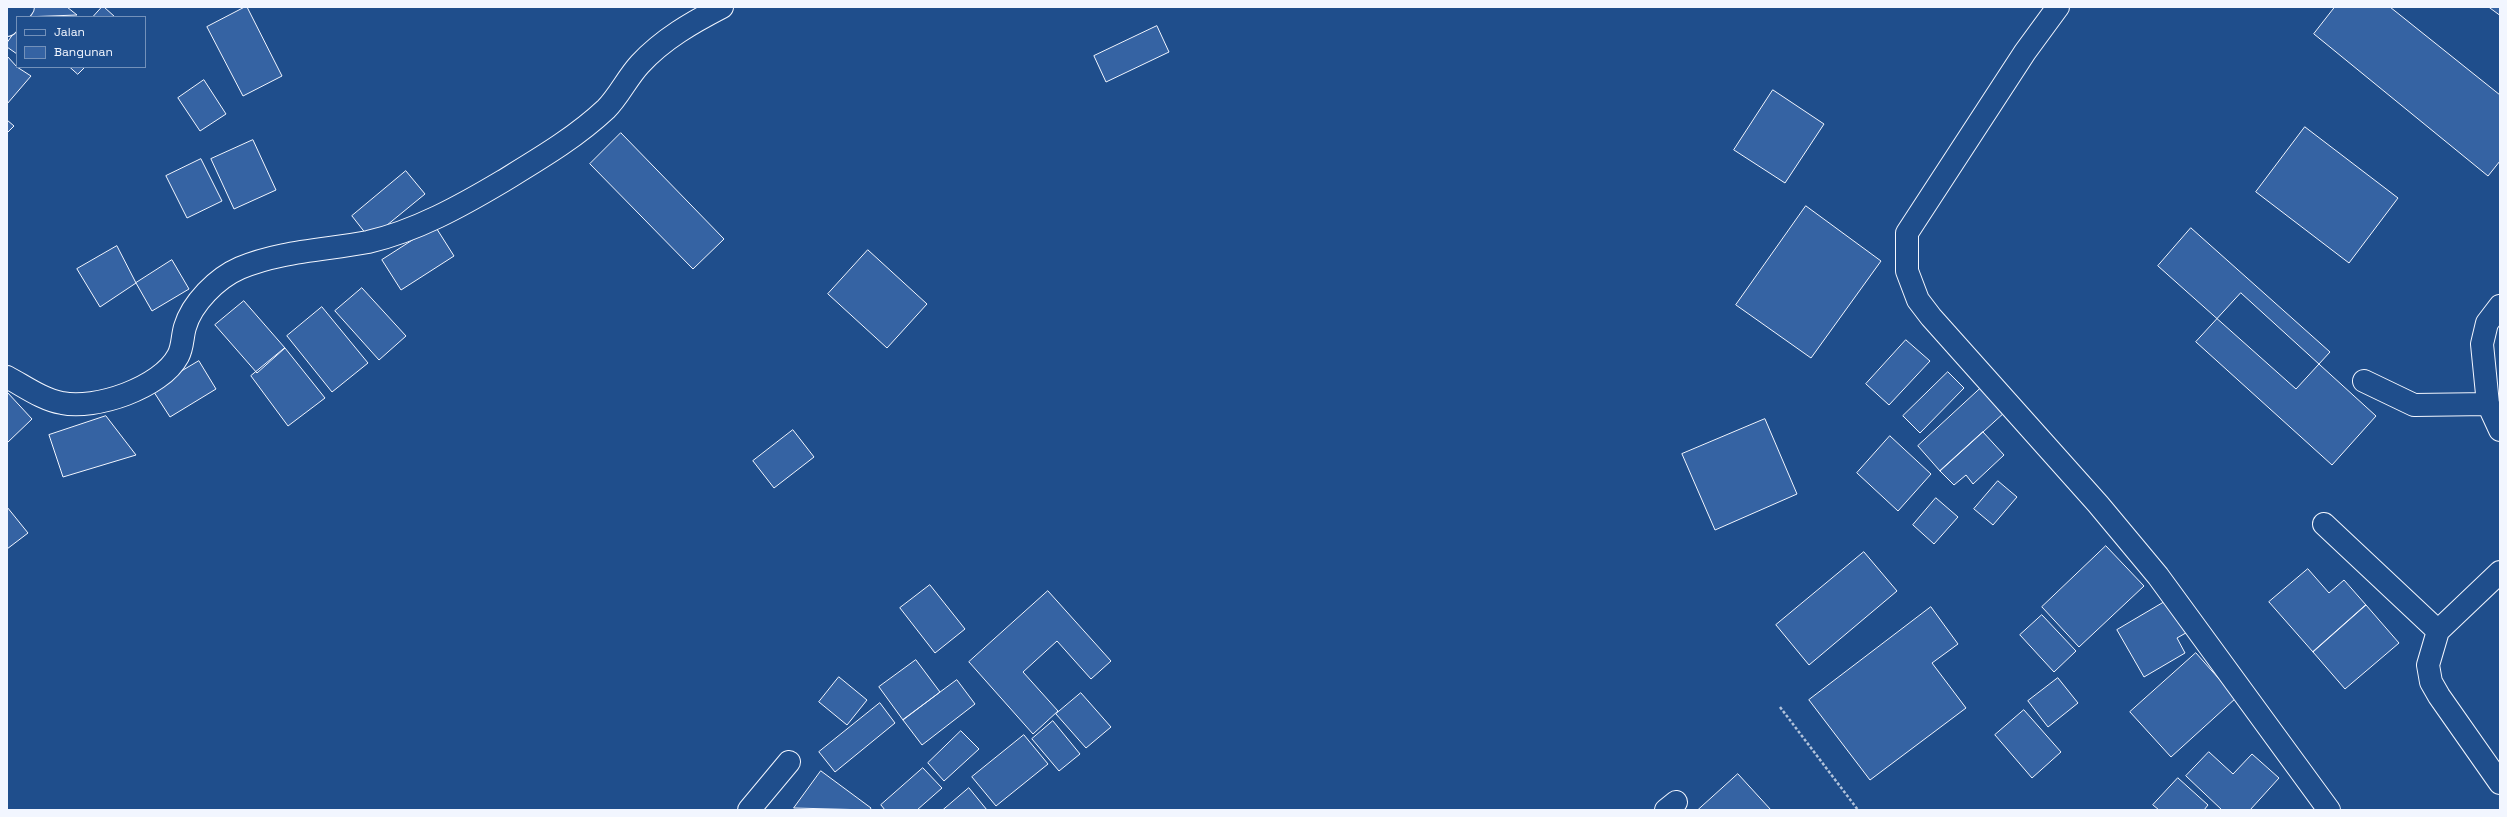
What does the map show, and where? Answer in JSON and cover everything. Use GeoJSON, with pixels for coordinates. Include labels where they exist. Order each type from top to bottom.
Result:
{"type":"FeatureCollection","features":[{"type":"Feature","properties":{"kind":"street"},"geometry":{"type":"LineString","coordinates":[[7,25],[23,7]]}},
{"type":"Feature","properties":{"kind":"street"},"geometry":{"type":"LineString","coordinates":[[7,377],[61,403],[84,406],[127,394],[152,381],[169,368],[177,357],[185,325],[197,304],[208,290],[239,268],[283,256],[370,241],[433,220],[563,144],[608,106],[640,63],[683,28],[722,7]]}},
{"type":"Feature","properties":{"kind":"street"},"geometry":{"type":"LineString","coordinates":[[2058,7],[2025,52],[1907,233],[1907,271],[1918,300],[1931,317],[2098,504],[2158,576],[2329,810]]}},
{"type":"Feature","properties":{"kind":"street"},"geometry":{"type":"LineString","coordinates":[[2500,306],[2486,324],[2482,344],[2488,404],[2500,430]]}},
{"type":"Feature","properties":{"kind":"street"},"geometry":{"type":"LineString","coordinates":[[2364,381],[2414,405],[2488,404]]}},
{"type":"Feature","properties":{"kind":"street"},"geometry":{"type":"LineString","coordinates":[[2324,524],[2438,631]]}},
{"type":"Feature","properties":{"kind":"street"},"geometry":{"type":"LineString","coordinates":[[2500,572],[2438,631],[2428,665],[2431,682],[2438,696],[2500,783]]}},
{"type":"Feature","properties":{"kind":"street"},"geometry":{"type":"LineString","coordinates":[[749,810],[789,762]]}},
{"type":"Feature","properties":{"kind":"path"},"geometry":{"type":"LineString","coordinates":[[1780,707],[1858,810]]}},
{"type":"Feature","properties":{"kind":"building"},"geometry":{"type":"Polygon","coordinates":[[[31,7],[67,7],[77,15],[50,16],[25,16],[31,7]]]}},
{"type":"Feature","properties":{"kind":"building"},"geometry":{"type":"Polygon","coordinates":[[[102,7],[104,7],[114,16],[94,16],[102,7]]]}},
{"type":"Feature","properties":{"kind":"building"},"geometry":{"type":"Polygon","coordinates":[[[247,7],[282,76],[243,96],[207,27],[247,7]]]}},
{"type":"Feature","properties":{"kind":"building"},"geometry":{"type":"Polygon","coordinates":[[[2335,7],[2390,7],[2500,95],[2500,161],[2488,176],[2314,34],[2335,7]]]}},
{"type":"Feature","properties":{"kind":"building"},"geometry":{"type":"Polygon","coordinates":[[[2489,7],[2500,7],[2500,15],[2489,7]]]}},
{"type":"Feature","properties":{"kind":"building"},"geometry":{"type":"Polygon","coordinates":[[[1157,26],[1169,52],[1106,82],[1094,56],[1157,26]]]}},
{"type":"Feature","properties":{"kind":"building"},"geometry":{"type":"Polygon","coordinates":[[[16,30],[16,53],[7,47],[7,43],[16,30]]]}},
{"type":"Feature","properties":{"kind":"building"},"geometry":{"type":"Polygon","coordinates":[[[7,56],[16,66],[16,68],[19,68],[31,76],[7,104],[7,56]]]}},
{"type":"Feature","properties":{"kind":"building"},"geometry":{"type":"Polygon","coordinates":[[[71,68],[84,68],[78,74],[71,68]]]}},
{"type":"Feature","properties":{"kind":"building"},"geometry":{"type":"Polygon","coordinates":[[[204,80],[226,114],[200,131],[178,98],[204,80]]]}},
{"type":"Feature","properties":{"kind":"building"},"geometry":{"type":"Polygon","coordinates":[[[1773,90],[1824,124],[1785,183],[1734,150],[1773,90]]]}},
{"type":"Feature","properties":{"kind":"building"},"geometry":{"type":"Polygon","coordinates":[[[7,120],[14,126],[7,133],[7,120]]]}},
{"type":"Feature","properties":{"kind":"building"},"geometry":{"type":"Polygon","coordinates":[[[2305,127],[2398,198],[2349,263],[2256,192],[2305,127]]]}},
{"type":"Feature","properties":{"kind":"building"},"geometry":{"type":"Polygon","coordinates":[[[621,133],[724,239],[693,269],[590,164],[621,133]]]}},
{"type":"Feature","properties":{"kind":"building"},"geometry":{"type":"Polygon","coordinates":[[[253,140],[276,190],[234,209],[211,159],[253,140]]]}},
{"type":"Feature","properties":{"kind":"building"},"geometry":{"type":"Polygon","coordinates":[[[201,159],[222,201],[187,218],[166,176],[201,159]]]}},
{"type":"Feature","properties":{"kind":"building"},"geometry":{"type":"Polygon","coordinates":[[[406,171],[425,194],[370,239],[352,216],[406,171]]]}},
{"type":"Feature","properties":{"kind":"building"},"geometry":{"type":"Polygon","coordinates":[[[1806,206],[1881,261],[1811,358],[1736,305],[1806,206]]]}},
{"type":"Feature","properties":{"kind":"building"},"geometry":{"type":"Polygon","coordinates":[[[435,226],[454,256],[401,290],[382,260],[435,226]]]}},
{"type":"Feature","properties":{"kind":"building"},"geometry":{"type":"Polygon","coordinates":[[[2191,228],[2330,352],[2296,389],[2158,266],[2191,228]]]}},
{"type":"Feature","properties":{"kind":"building"},"geometry":{"type":"Polygon","coordinates":[[[117,246],[136,283],[100,307],[77,269],[117,246]]]}},
{"type":"Feature","properties":{"kind":"building"},"geometry":{"type":"Polygon","coordinates":[[[868,250],[927,304],[887,348],[828,294],[868,250]]]}},
{"type":"Feature","properties":{"kind":"building"},"geometry":{"type":"Polygon","coordinates":[[[172,260],[189,289],[152,311],[136,283],[172,260]]]}},
{"type":"Feature","properties":{"kind":"building"},"geometry":{"type":"Polygon","coordinates":[[[362,288],[406,336],[379,360],[335,311],[362,288]]]}},
{"type":"Feature","properties":{"kind":"building"},"geometry":{"type":"Polygon","coordinates":[[[2241,293],[2376,416],[2332,465],[2196,342],[2241,293]]]}},
{"type":"Feature","properties":{"kind":"building"},"geometry":{"type":"Polygon","coordinates":[[[244,301],[285,348],[257,373],[215,325],[244,301]]]}},
{"type":"Feature","properties":{"kind":"building"},"geometry":{"type":"Polygon","coordinates":[[[322,307],[368,363],[332,392],[287,336],[322,307]]]}},
{"type":"Feature","properties":{"kind":"building"},"geometry":{"type":"Polygon","coordinates":[[[1906,340],[1930,361],[1889,405],[1866,384],[1906,340]]]}},
{"type":"Feature","properties":{"kind":"building"},"geometry":{"type":"Polygon","coordinates":[[[285,348],[325,398],[288,426],[251,376],[285,348]]]}},
{"type":"Feature","properties":{"kind":"building"},"geometry":{"type":"Polygon","coordinates":[[[199,361],[216,389],[170,417],[152,389],[199,361]]]}},
{"type":"Feature","properties":{"kind":"building"},"geometry":{"type":"Polygon","coordinates":[[[1948,372],[1964,388],[1920,433],[1903,416],[1948,372]]]}},
{"type":"Feature","properties":{"kind":"building"},"geometry":{"type":"Polygon","coordinates":[[[1982,387],[2005,412],[1940,471],[1918,446],[1982,387]]]}},
{"type":"Feature","properties":{"kind":"building"},"geometry":{"type":"Polygon","coordinates":[[[7,392],[32,419],[7,443],[7,392]]]}},
{"type":"Feature","properties":{"kind":"building"},"geometry":{"type":"Polygon","coordinates":[[[106,416],[136,455],[63,477],[49,435],[106,416]]]}},
{"type":"Feature","properties":{"kind":"building"},"geometry":{"type":"Polygon","coordinates":[[[1765,419],[1797,494],[1715,530],[1682,454],[1765,419]]]}},
{"type":"Feature","properties":{"kind":"building"},"geometry":{"type":"Polygon","coordinates":[[[793,430],[814,457],[774,488],[753,461],[793,430]]]}},
{"type":"Feature","properties":{"kind":"building"},"geometry":{"type":"Polygon","coordinates":[[[1983,432],[2004,455],[1973,484],[1966,475],[1954,485],[1940,471],[1983,432]]]}},
{"type":"Feature","properties":{"kind":"building"},"geometry":{"type":"Polygon","coordinates":[[[1890,436],[1931,474],[1898,511],[1857,473],[1890,436]]]}},
{"type":"Feature","properties":{"kind":"building"},"geometry":{"type":"Polygon","coordinates":[[[1998,481],[2017,497],[1993,525],[1974,509],[1998,481]]]}},
{"type":"Feature","properties":{"kind":"building"},"geometry":{"type":"Polygon","coordinates":[[[1936,498],[1958,517],[1934,544],[1913,525],[1936,498]]]}},
{"type":"Feature","properties":{"kind":"building"},"geometry":{"type":"Polygon","coordinates":[[[7,507],[28,533],[7,549],[7,507]]]}},
{"type":"Feature","properties":{"kind":"building"},"geometry":{"type":"Polygon","coordinates":[[[2106,546],[2144,586],[2079,647],[2042,607],[2106,546]]]}},
{"type":"Feature","properties":{"kind":"building"},"geometry":{"type":"Polygon","coordinates":[[[1864,552],[1897,591],[1809,665],[1776,625],[1864,552]]]}},
{"type":"Feature","properties":{"kind":"building"},"geometry":{"type":"Polygon","coordinates":[[[2308,569],[2329,593],[2344,580],[2366,605],[2313,652],[2269,602],[2308,569]]]}},
{"type":"Feature","properties":{"kind":"building"},"geometry":{"type":"Polygon","coordinates":[[[930,585],[965,629],[935,653],[900,608],[930,585]]]}},
{"type":"Feature","properties":{"kind":"building"},"geometry":{"type":"Polygon","coordinates":[[[1048,591],[1111,661],[1091,679],[1057,641],[1023,672],[1058,711],[1033,734],[969,662],[1048,591]]]}},
{"type":"Feature","properties":{"kind":"building"},"geometry":{"type":"Polygon","coordinates":[[[2173,597],[2191,630],[2177,638],[2185,653],[2144,677],[2117,630],[2173,597]]]}},
{"type":"Feature","properties":{"kind":"building"},"geometry":{"type":"Polygon","coordinates":[[[2366,605],[2399,643],[2345,689],[2313,652],[2366,605]]]}},
{"type":"Feature","properties":{"kind":"building"},"geometry":{"type":"Polygon","coordinates":[[[1931,607],[1958,644],[1932,663],[1966,708],[1870,780],[1809,700],[1931,607]]]}},
{"type":"Feature","properties":{"kind":"building"},"geometry":{"type":"Polygon","coordinates":[[[2042,615],[2076,651],[2054,672],[2020,635],[2042,615]]]}},
{"type":"Feature","properties":{"kind":"building"},"geometry":{"type":"Polygon","coordinates":[[[2196,653],[2236,698],[2171,757],[2130,712],[2196,653]]]}},
{"type":"Feature","properties":{"kind":"building"},"geometry":{"type":"Polygon","coordinates":[[[916,660],[940,692],[903,720],[879,687],[916,660]]]}},
{"type":"Feature","properties":{"kind":"building"},"geometry":{"type":"Polygon","coordinates":[[[839,677],[867,700],[847,725],[819,702],[839,677]]]}},
{"type":"Feature","properties":{"kind":"building"},"geometry":{"type":"Polygon","coordinates":[[[2058,678],[2078,703],[2048,727],[2028,701],[2058,678]]]}},
{"type":"Feature","properties":{"kind":"building"},"geometry":{"type":"Polygon","coordinates":[[[957,680],[975,704],[922,745],[903,720],[957,680]]]}},
{"type":"Feature","properties":{"kind":"building"},"geometry":{"type":"Polygon","coordinates":[[[1081,693],[1111,727],[1086,748],[1056,714],[1081,693]]]}},
{"type":"Feature","properties":{"kind":"building"},"geometry":{"type":"Polygon","coordinates":[[[880,703],[895,723],[835,772],[819,752],[880,703]]]}},
{"type":"Feature","properties":{"kind":"building"},"geometry":{"type":"Polygon","coordinates":[[[2024,710],[2061,752],[2032,778],[1995,735],[2024,710]]]}},
{"type":"Feature","properties":{"kind":"building"},"geometry":{"type":"Polygon","coordinates":[[[1053,721],[1080,754],[1059,771],[1032,739],[1053,721]]]}},
{"type":"Feature","properties":{"kind":"building"},"geometry":{"type":"Polygon","coordinates":[[[961,731],[979,749],[944,781],[928,763],[961,731]]]}},
{"type":"Feature","properties":{"kind":"building"},"geometry":{"type":"Polygon","coordinates":[[[1024,735],[1048,764],[996,806],[972,777],[1024,735]]]}},
{"type":"Feature","properties":{"kind":"building"},"geometry":{"type":"Polygon","coordinates":[[[2209,752],[2233,774],[2252,754],[2279,778],[2250,810],[2222,810],[2186,776],[2209,752]]]}},
{"type":"Feature","properties":{"kind":"building"},"geometry":{"type":"Polygon","coordinates":[[[923,768],[942,788],[917,810],[885,810],[881,805],[923,768]]]}},
{"type":"Feature","properties":{"kind":"building"},"geometry":{"type":"Polygon","coordinates":[[[821,771],[871,808],[870,810],[794,808],[821,771]]]}},
{"type":"Feature","properties":{"kind":"building"},"geometry":{"type":"Polygon","coordinates":[[[1738,774],[1771,810],[1698,810],[1738,774]]]}},
{"type":"Feature","properties":{"kind":"building"},"geometry":{"type":"Polygon","coordinates":[[[2178,778],[2208,805],[2204,810],[2159,810],[2153,805],[2178,778]]]}},
{"type":"Feature","properties":{"kind":"building"},"geometry":{"type":"Polygon","coordinates":[[[969,788],[987,810],[943,810],[969,788]]]}}]}
